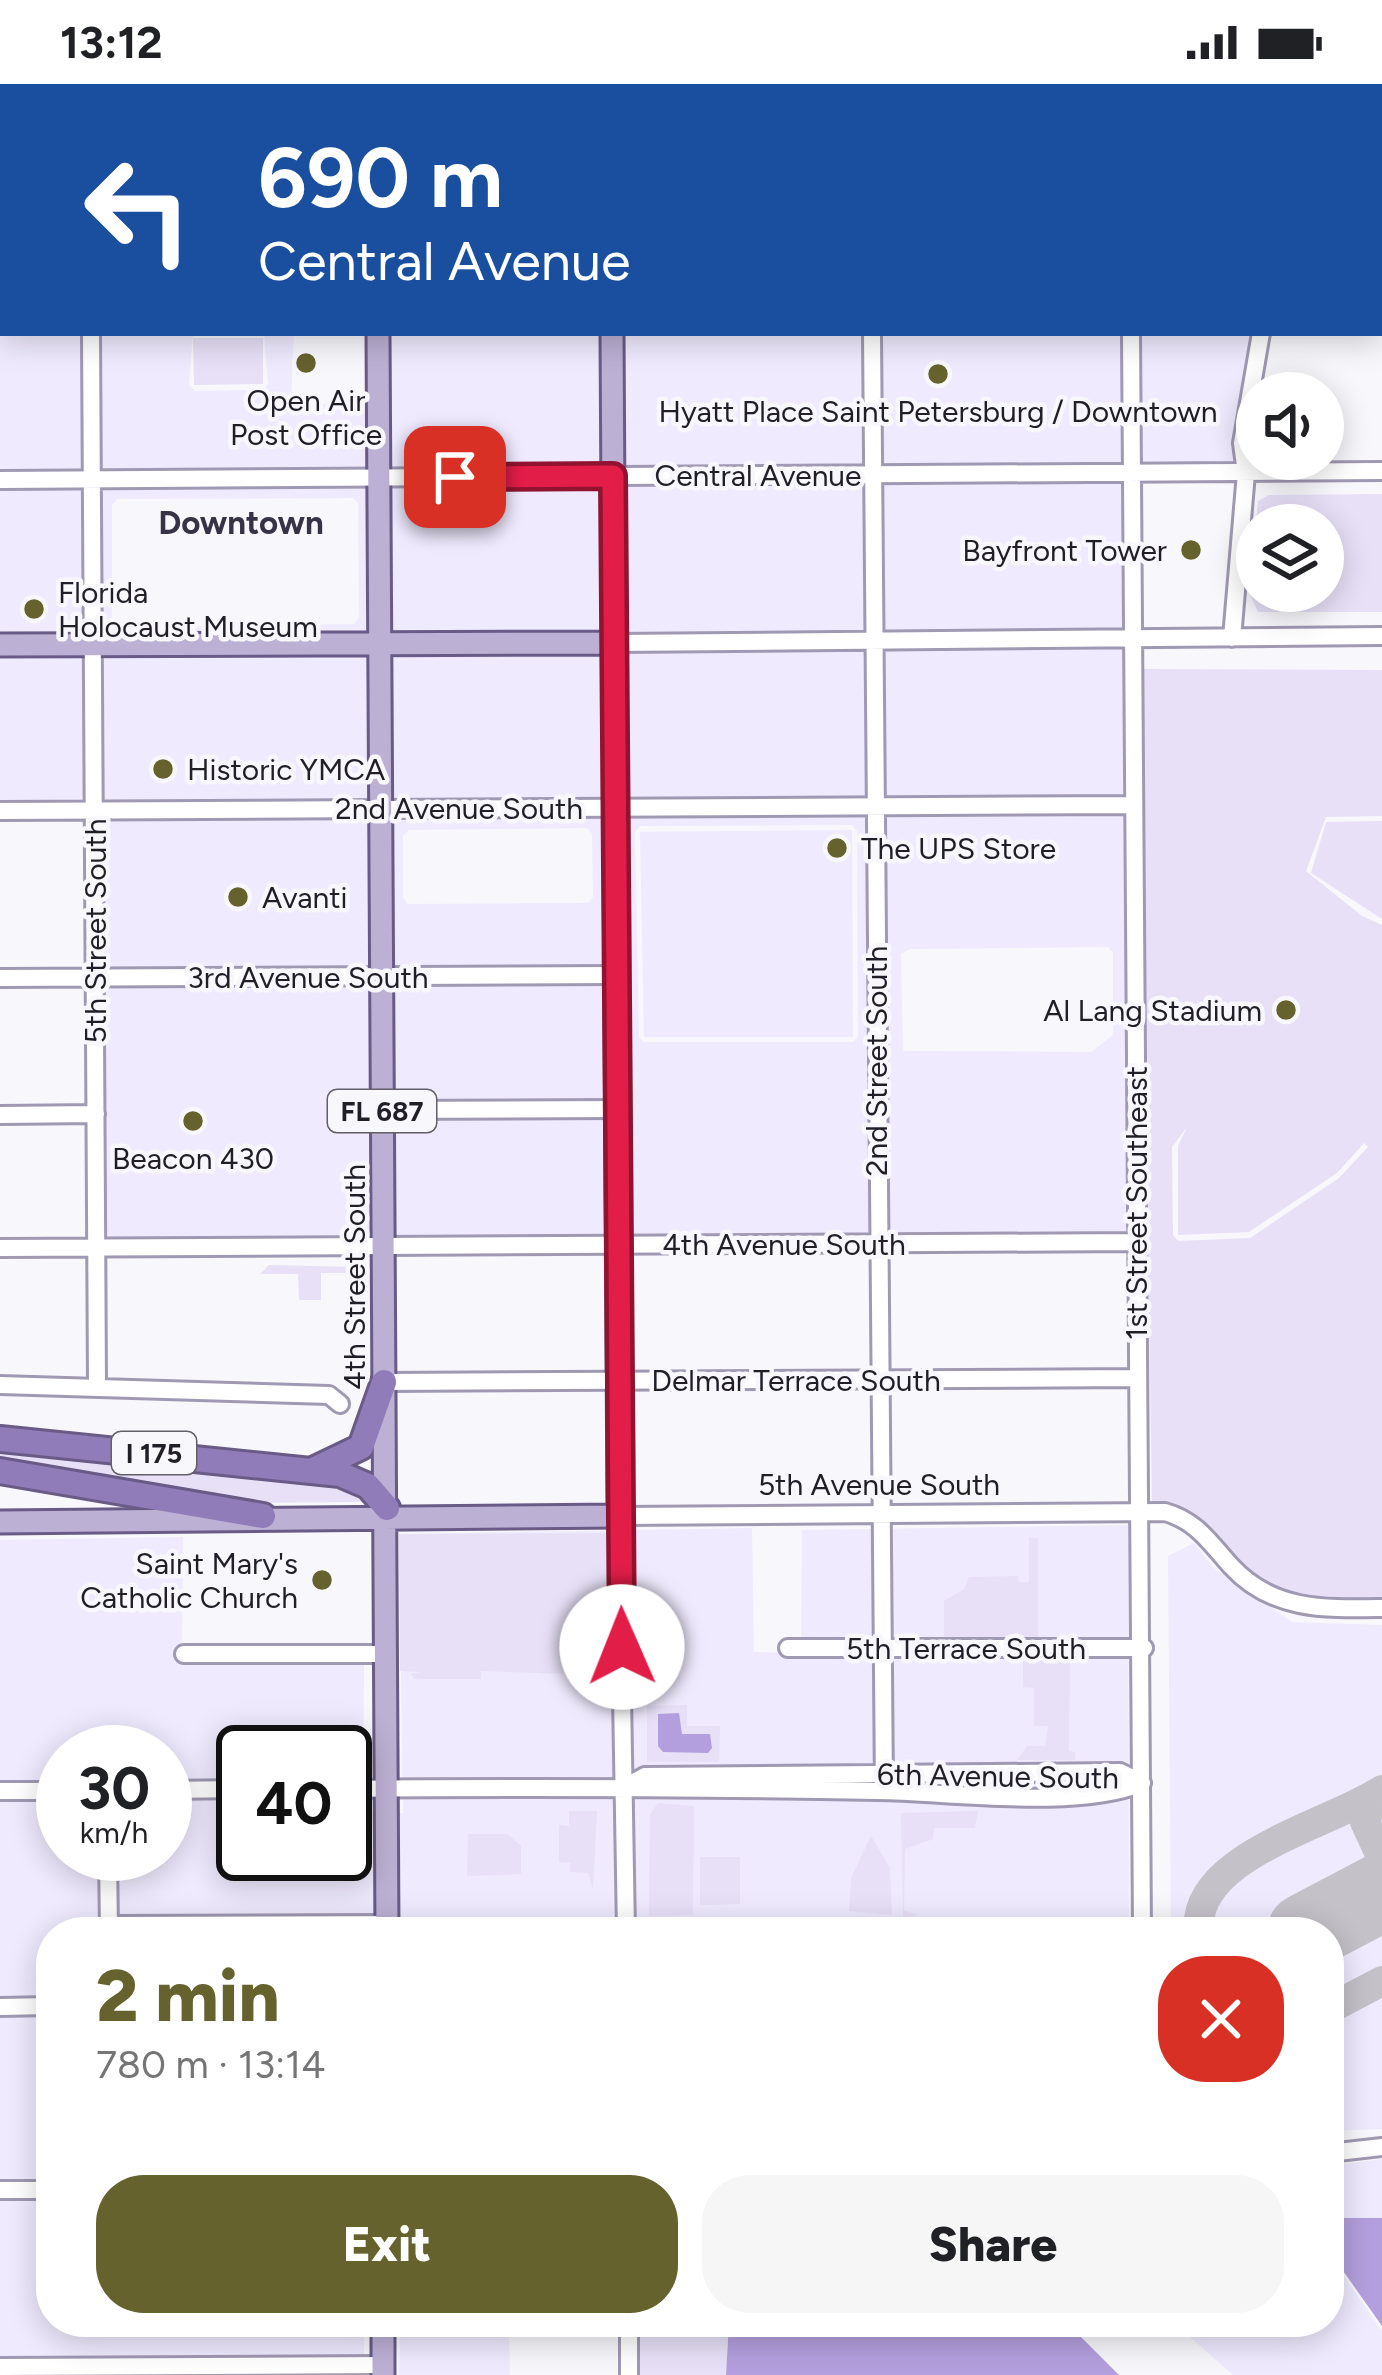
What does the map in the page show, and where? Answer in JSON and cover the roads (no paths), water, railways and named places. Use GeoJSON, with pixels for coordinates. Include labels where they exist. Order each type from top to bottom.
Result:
{"type":"FeatureCollection","features":[{"type":"Feature","properties":{"kind":"highway"},"geometry":{"type":"LineString","coordinates":[[307,1471],[337,1463],[362,1447],[384,1382]]}},
{"type":"Feature","properties":{"kind":"highway","name":"I 175"},"geometry":{"type":"LineString","coordinates":[[0,1439],[307,1471]]}},
{"type":"Feature","properties":{"kind":"highway","name":"I 175"},"geometry":{"type":"LineString","coordinates":[[0,1471],[263,1516]]}},
{"type":"Feature","properties":{"kind":"highway"},"geometry":{"type":"LineString","coordinates":[[307,1471],[356,1478],[387,1513]]}},
{"type":"Feature","properties":{"kind":"main road","name":"FL 687"},"geometry":{"type":"LineString","coordinates":[[378,336],[379,477]]}},
{"type":"Feature","properties":{"kind":"main road"},"geometry":{"type":"LineString","coordinates":[[0,1522],[387,1513],[619,1516],[612,336]]}},
{"type":"Feature","properties":{"kind":"main road","name":"4th Street South"},"geometry":{"type":"LineString","coordinates":[[379,477],[387,1917]]}},
{"type":"Feature","properties":{"kind":"main road"},"geometry":{"type":"LineString","coordinates":[[0,645],[614,643]]}},
{"type":"Feature","properties":{"kind":"main road"},"geometry":{"type":"LineString","coordinates":[[383,2337],[383,2370]]}},
{"type":"Feature","properties":{"kind":"street","name":"5th Street South"},"geometry":{"type":"LineString","coordinates":[[91,336],[97,1384]]}},
{"type":"Feature","properties":{"kind":"street","name":"2nd Street South"},"geometry":{"type":"LineString","coordinates":[[872,336],[884,1782]]}},
{"type":"Feature","properties":{"kind":"street","name":"1st Street Southeast"},"geometry":{"type":"LineString","coordinates":[[1131,336],[1137,1378],[1144,1648],[1142,1917]]}},
{"type":"Feature","properties":{"kind":"street"},"geometry":{"type":"LineString","coordinates":[[1254,372],[1260,336]]}},
{"type":"Feature","properties":{"kind":"street","name":"Central Avenue"},"geometry":{"type":"LineString","coordinates":[[1344,472],[1380,471]]}},
{"type":"Feature","properties":{"kind":"street","name":"Central Avenue"},"geometry":{"type":"LineString","coordinates":[[0,479],[1236,473]]}},
{"type":"Feature","properties":{"kind":"street"},"geometry":{"type":"LineString","coordinates":[[1232,638],[1245,480]]}},
{"type":"Feature","properties":{"kind":"street"},"geometry":{"type":"LineString","coordinates":[[614,643],[1382,636]]}},
{"type":"Feature","properties":{"kind":"street","name":"2nd Avenue South"},"geometry":{"type":"LineString","coordinates":[[0,811],[1133,805]]}},
{"type":"Feature","properties":{"kind":"street","name":"3rd Avenue South"},"geometry":{"type":"LineString","coordinates":[[0,978],[616,975]]}},
{"type":"Feature","properties":{"kind":"street"},"geometry":{"type":"LineString","coordinates":[[382,1110],[616,1109]]}},
{"type":"Feature","properties":{"kind":"street"},"geometry":{"type":"LineString","coordinates":[[0,1114],[96,1114]]}},
{"type":"Feature","properties":{"kind":"street","name":"4th Avenue South"},"geometry":{"type":"LineString","coordinates":[[0,1248],[1136,1242]]}},
{"type":"Feature","properties":{"kind":"street","name":"Delmar Terrace South"},"geometry":{"type":"LineString","coordinates":[[384,1382],[1137,1378]]}},
{"type":"Feature","properties":{"kind":"street"},"geometry":{"type":"LineString","coordinates":[[0,1384],[329,1395],[340,1404]]}},
{"type":"Feature","properties":{"kind":"street","name":"5th Avenue South"},"geometry":{"type":"LineString","coordinates":[[619,1516],[1165,1512],[1196,1526],[1244,1579],[1280,1600],[1308,1608],[1382,1608]]}},
{"type":"Feature","properties":{"kind":"street"},"geometry":{"type":"LineString","coordinates":[[619,1516],[626,1917]]}},
{"type":"Feature","properties":{"kind":"street","name":"5th Terrace South"},"geometry":{"type":"LineString","coordinates":[[788,1648],[1144,1648]]}},
{"type":"Feature","properties":{"kind":"street"},"geometry":{"type":"LineString","coordinates":[[184,1654],[387,1654]]}},
{"type":"Feature","properties":{"kind":"street","name":"6th Avenue South"},"geometry":{"type":"LineString","coordinates":[[372,1788],[884,1782],[1076,1793],[1120,1792],[1142,1783]]}},
{"type":"Feature","properties":{"kind":"street"},"geometry":{"type":"LineString","coordinates":[[0,1791],[36,1791]]}},
{"type":"Feature","properties":{"kind":"street"},"geometry":{"type":"LineString","coordinates":[[108,1881],[109,1917]]}},
{"type":"Feature","properties":{"kind":"street"},"geometry":{"type":"LineString","coordinates":[[0,2007],[36,2006]]}},
{"type":"Feature","properties":{"kind":"street"},"geometry":{"type":"LineString","coordinates":[[1344,2151],[1382,2147]]}},
{"type":"Feature","properties":{"kind":"street"},"geometry":{"type":"LineString","coordinates":[[0,2190],[36,2190]]}},
{"type":"Feature","properties":{"kind":"street"},"geometry":{"type":"LineString","coordinates":[[628,2337],[629,2375]]}},
{"type":"Feature","properties":{"kind":"street"},"geometry":{"type":"LineString","coordinates":[[0,2367],[383,2370]]}},
{"type":"Feature","properties":{"kind":"place","name":"Open Air Post Office"},"geometry":{"type":"Point","coordinates":[306,363]}},
{"type":"Feature","properties":{"kind":"place","name":"Hyatt Place Saint Petersburg / Downtown"},"geometry":{"type":"Point","coordinates":[938,374]}},
{"type":"Feature","properties":{"kind":"place","name":"Bayfront Tower"},"geometry":{"type":"Point","coordinates":[1191,550]}},
{"type":"Feature","properties":{"kind":"place","name":"Florida Holocaust Museum"},"geometry":{"type":"Point","coordinates":[34,609]}},
{"type":"Feature","properties":{"kind":"place","name":"Historic YMCA"},"geometry":{"type":"Point","coordinates":[163,769]}},
{"type":"Feature","properties":{"kind":"place","name":"The UPS Store"},"geometry":{"type":"Point","coordinates":[837,848]}},
{"type":"Feature","properties":{"kind":"place","name":"Avanti"},"geometry":{"type":"Point","coordinates":[238,897]}},
{"type":"Feature","properties":{"kind":"place","name":"Al Lang Stadium"},"geometry":{"type":"Point","coordinates":[1286,1010]}},
{"type":"Feature","properties":{"kind":"place","name":"Beacon 430"},"geometry":{"type":"Point","coordinates":[193,1121]}},
{"type":"Feature","properties":{"kind":"place","name":"Saint Mary's Catholic Church"},"geometry":{"type":"Point","coordinates":[322,1580]}},
{"type":"Feature","properties":{"kind":"district","name":"Downtown"},"geometry":{"type":"Point","coordinates":[241,522]}}]}
